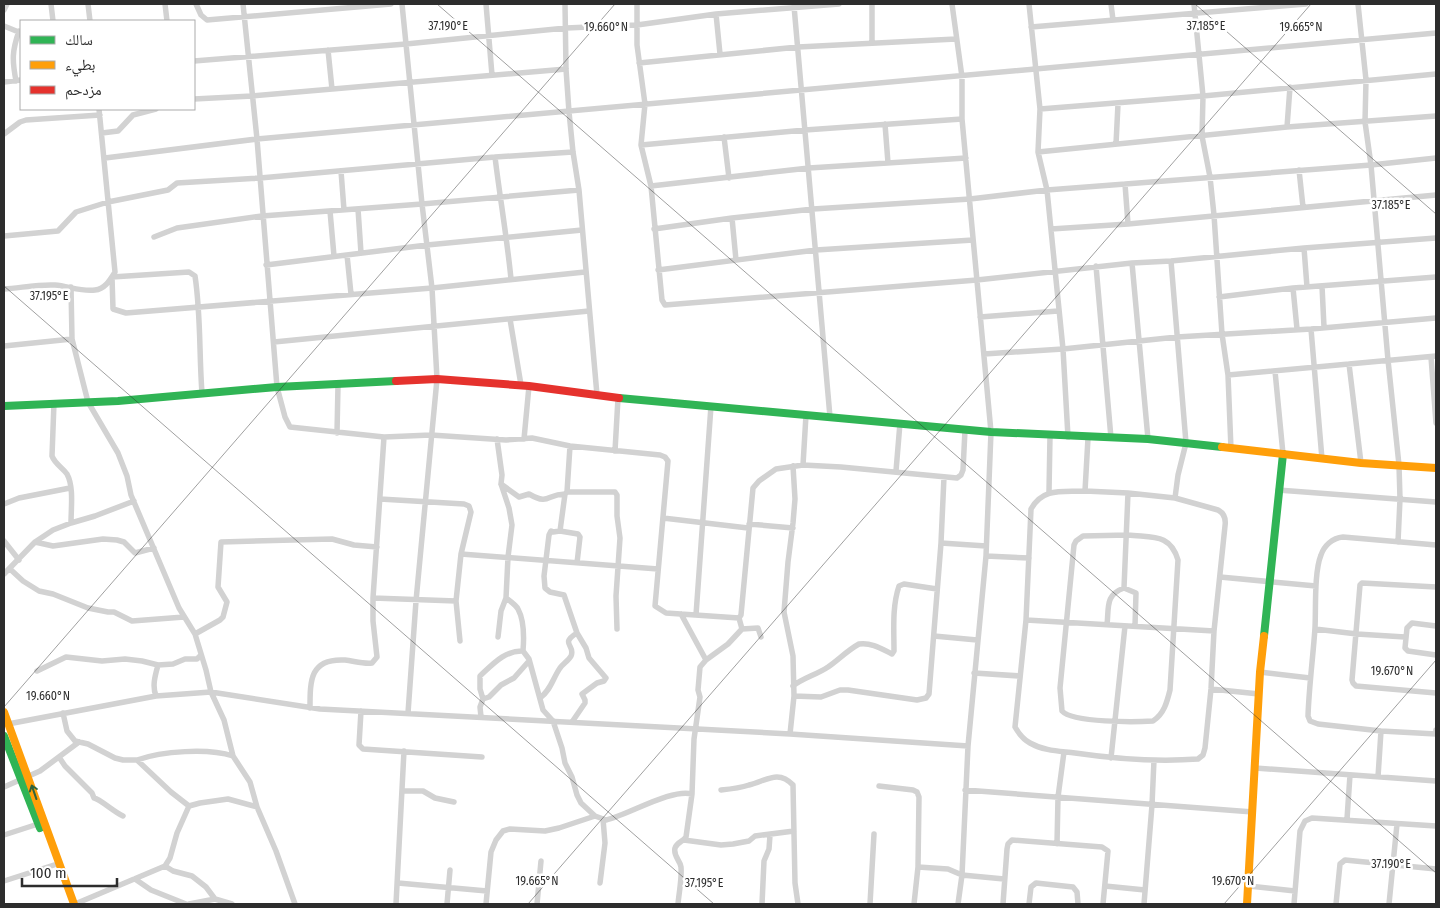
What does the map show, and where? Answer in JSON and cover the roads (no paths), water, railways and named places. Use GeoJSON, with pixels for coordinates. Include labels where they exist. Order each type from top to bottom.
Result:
{"type":"FeatureCollection","features":[{"type":"Feature","properties":{"kind":"main road"},"geometry":{"type":"LineString","coordinates":[[4,406],[118,401],[277,387],[437,379],[525,385],[618,398],[965,430],[1088,438],[1148,439],[1322,459],[1436,468]]}},
{"type":"Feature","properties":{"kind":"main road"},"geometry":{"type":"LineString","coordinates":[[1247,904],[1260,672],[1283,454]]}},
{"type":"Feature","properties":{"kind":"main road"},"geometry":{"type":"LineString","coordinates":[[4,712],[7,725],[29,777],[74,904]]}},
{"type":"Feature","properties":{"kind":"main road"},"geometry":{"type":"LineString","coordinates":[[4,736],[68,904]]}},
{"type":"Feature","properties":{"kind":"street"},"geometry":{"type":"LineString","coordinates":[[4,10],[7,4]]}},
{"type":"Feature","properties":{"kind":"street"},"geometry":{"type":"LineString","coordinates":[[51,4],[53,20]]}},
{"type":"Feature","properties":{"kind":"street"},"geometry":{"type":"LineString","coordinates":[[88,4],[90,20]]}},
{"type":"Feature","properties":{"kind":"street"},"geometry":{"type":"LineString","coordinates":[[165,4],[167,20]]}},
{"type":"Feature","properties":{"kind":"street"},"geometry":{"type":"LineString","coordinates":[[196,4],[201,15],[207,20],[324,7],[391,4]]}},
{"type":"Feature","properties":{"kind":"street"},"geometry":{"type":"LineString","coordinates":[[243,4],[257,139],[277,387],[284,417],[290,427],[384,437],[431,435],[519,440],[532,438],[570,446],[665,457],[668,461],[655,606],[666,613],[739,618]]}},
{"type":"Feature","properties":{"kind":"street"},"geometry":{"type":"LineString","coordinates":[[402,4],[432,288],[437,379],[416,601],[408,713]]}},
{"type":"Feature","properties":{"kind":"street"},"geometry":{"type":"LineString","coordinates":[[486,4],[492,76]]}},
{"type":"Feature","properties":{"kind":"street"},"geometry":{"type":"LineString","coordinates":[[565,4],[566,69],[572,152],[579,190],[597,395]]}},
{"type":"Feature","properties":{"kind":"street"},"geometry":{"type":"LineString","coordinates":[[637,4],[639,63],[645,104],[641,145],[651,186],[658,270],[662,300],[665,305],[819,291],[977,280],[1096,266],[1436,238]]}},
{"type":"Feature","properties":{"kind":"street"},"geometry":{"type":"LineString","coordinates":[[195,61],[406,44],[566,28],[637,25],[716,14],[794,6],[839,4]]}},
{"type":"Feature","properties":{"kind":"street"},"geometry":{"type":"LineString","coordinates":[[872,4],[872,43]]}},
{"type":"Feature","properties":{"kind":"street"},"geometry":{"type":"LineString","coordinates":[[952,4],[962,77],[962,119],[991,432],[986,556],[968,746],[962,875],[958,904]]}},
{"type":"Feature","properties":{"kind":"street"},"geometry":{"type":"LineString","coordinates":[[1029,4],[1040,109],[1038,152],[1047,190],[1063,349],[1068,437]]}},
{"type":"Feature","properties":{"kind":"street"},"geometry":{"type":"LineString","coordinates":[[1111,4],[1113,20]]}},
{"type":"Feature","properties":{"kind":"street"},"geometry":{"type":"LineString","coordinates":[[1194,4],[1202,96],[1202,136],[1210,177],[1214,215],[1222,334],[1228,375],[1232,449]]}},
{"type":"Feature","properties":{"kind":"street"},"geometry":{"type":"LineString","coordinates":[[1031,27],[1306,4]]}},
{"type":"Feature","properties":{"kind":"street"},"geometry":{"type":"LineString","coordinates":[[1358,4],[1366,80],[1365,122],[1371,165],[1399,465],[1398,542]]}},
{"type":"Feature","properties":{"kind":"street"},"geometry":{"type":"LineString","coordinates":[[794,6],[803,90],[830,417]]}},
{"type":"Feature","properties":{"kind":"street"},"geometry":{"type":"LineString","coordinates":[[716,14],[720,54]]}},
{"type":"Feature","properties":{"kind":"street"},"geometry":{"type":"LineString","coordinates":[[4,26],[20,32],[13,55],[19,80],[4,82]]}},
{"type":"Feature","properties":{"kind":"street"},"geometry":{"type":"LineString","coordinates":[[104,158],[257,139],[1436,34]]}},
{"type":"Feature","properties":{"kind":"street"},"geometry":{"type":"LineString","coordinates":[[639,63],[798,47],[956,39]]}},
{"type":"Feature","properties":{"kind":"street"},"geometry":{"type":"LineString","coordinates":[[328,50],[332,89]]}},
{"type":"Feature","properties":{"kind":"street"},"geometry":{"type":"LineString","coordinates":[[195,99],[252,96],[566,69]]}},
{"type":"Feature","properties":{"kind":"street"},"geometry":{"type":"LineString","coordinates":[[1040,109],[1118,104],[1436,74]]}},
{"type":"Feature","properties":{"kind":"street"},"geometry":{"type":"LineString","coordinates":[[1287,127],[1290,87]]}},
{"type":"Feature","properties":{"kind":"street"},"geometry":{"type":"LineString","coordinates":[[1116,144],[1118,104]]}},
{"type":"Feature","properties":{"kind":"street"},"geometry":{"type":"LineString","coordinates":[[102,133],[118,131],[133,115],[152,110]]}},
{"type":"Feature","properties":{"kind":"street"},"geometry":{"type":"LineString","coordinates":[[4,134],[20,122],[26,120],[99,112],[115,272],[110,281],[96,290],[81,290],[53,285],[4,289]]}},
{"type":"Feature","properties":{"kind":"street"},"geometry":{"type":"LineString","coordinates":[[1038,152],[1287,127],[1436,116]]}},
{"type":"Feature","properties":{"kind":"street"},"geometry":{"type":"LineString","coordinates":[[641,145],[805,130],[962,119]]}},
{"type":"Feature","properties":{"kind":"street"},"geometry":{"type":"LineString","coordinates":[[885,124],[888,163]]}},
{"type":"Feature","properties":{"kind":"street"},"geometry":{"type":"LineString","coordinates":[[724,137],[729,178]]}},
{"type":"Feature","properties":{"kind":"street"},"geometry":{"type":"LineString","coordinates":[[4,236],[58,231],[76,212],[108,202],[168,190],[177,183],[260,178],[572,152]]}},
{"type":"Feature","properties":{"kind":"street"},"geometry":{"type":"LineString","coordinates":[[495,157],[507,237],[510,279]]}},
{"type":"Feature","properties":{"kind":"street"},"geometry":{"type":"LineString","coordinates":[[651,186],[809,168],[966,158]]}},
{"type":"Feature","properties":{"kind":"street"},"geometry":{"type":"LineString","coordinates":[[654,229],[732,218],[813,210],[970,199],[1047,190],[1371,165],[1436,158]]}},
{"type":"Feature","properties":{"kind":"street"},"geometry":{"type":"LineString","coordinates":[[1298,170],[1303,207]]}},
{"type":"Feature","properties":{"kind":"street"},"geometry":{"type":"LineString","coordinates":[[341,171],[344,210]]}},
{"type":"Feature","properties":{"kind":"street"},"geometry":{"type":"LineString","coordinates":[[1125,184],[1128,224]]}},
{"type":"Feature","properties":{"kind":"street"},"geometry":{"type":"LineString","coordinates":[[154,237],[176,228],[262,216],[579,190]]}},
{"type":"Feature","properties":{"kind":"street"},"geometry":{"type":"LineString","coordinates":[[1051,228],[1128,224],[1436,195]]}},
{"type":"Feature","properties":{"kind":"street"},"geometry":{"type":"LineString","coordinates":[[358,209],[361,253]]}},
{"type":"Feature","properties":{"kind":"street"},"geometry":{"type":"LineString","coordinates":[[330,211],[334,256]]}},
{"type":"Feature","properties":{"kind":"street"},"geometry":{"type":"LineString","coordinates":[[732,218],[736,260]]}},
{"type":"Feature","properties":{"kind":"street"},"geometry":{"type":"LineString","coordinates":[[266,265],[427,245],[582,230]]}},
{"type":"Feature","properties":{"kind":"street"},"geometry":{"type":"LineString","coordinates":[[658,270],[816,250],[974,240]]}},
{"type":"Feature","properties":{"kind":"street"},"geometry":{"type":"LineString","coordinates":[[1304,248],[1307,287]]}},
{"type":"Feature","properties":{"kind":"street"},"geometry":{"type":"LineString","coordinates":[[347,255],[351,294]]}},
{"type":"Feature","properties":{"kind":"street"},"geometry":{"type":"LineString","coordinates":[[1171,261],[1186,443],[1174,498]]}},
{"type":"Feature","properties":{"kind":"street"},"geometry":{"type":"LineString","coordinates":[[1132,263],[1148,439]]}},
{"type":"Feature","properties":{"kind":"street"},"geometry":{"type":"LineString","coordinates":[[1096,266],[1111,438]]}},
{"type":"Feature","properties":{"kind":"street"},"geometry":{"type":"LineString","coordinates":[[112,277],[189,272],[195,276],[199,307],[202,393]]}},
{"type":"Feature","properties":{"kind":"street"},"geometry":{"type":"LineString","coordinates":[[112,277],[112,309],[126,313],[432,288],[585,272]]}},
{"type":"Feature","properties":{"kind":"street"},"geometry":{"type":"LineString","coordinates":[[1219,297],[1293,288],[1436,277]]}},
{"type":"Feature","properties":{"kind":"street"},"geometry":{"type":"LineString","coordinates":[[1322,286],[1324,328]]}},
{"type":"Feature","properties":{"kind":"street"},"geometry":{"type":"LineString","coordinates":[[71,287],[72,340],[88,402],[118,453],[134,500],[179,608],[195,634],[211,692],[224,720],[233,756],[250,782],[257,807],[276,851],[295,904]]}},
{"type":"Feature","properties":{"kind":"street"},"geometry":{"type":"LineString","coordinates":[[1293,288],[1297,330]]}},
{"type":"Feature","properties":{"kind":"street"},"geometry":{"type":"LineString","coordinates":[[274,342],[589,311]]}},
{"type":"Feature","properties":{"kind":"street"},"geometry":{"type":"LineString","coordinates":[[980,317],[1058,311]]}},
{"type":"Feature","properties":{"kind":"street"},"geometry":{"type":"LineString","coordinates":[[984,354],[1063,349],[1177,337],[1297,330],[1436,318]]}},
{"type":"Feature","properties":{"kind":"street"},"geometry":{"type":"LineString","coordinates":[[510,319],[525,385],[524,439]]}},
{"type":"Feature","properties":{"kind":"street"},"geometry":{"type":"LineString","coordinates":[[1311,328],[1322,459]]}},
{"type":"Feature","properties":{"kind":"street"},"geometry":{"type":"LineString","coordinates":[[4,346],[72,340]]}},
{"type":"Feature","properties":{"kind":"street"},"geometry":{"type":"LineString","coordinates":[[1228,375],[1434,356],[1436,423]]}},
{"type":"Feature","properties":{"kind":"street"},"geometry":{"type":"LineString","coordinates":[[1350,364],[1362,463]]}},
{"type":"Feature","properties":{"kind":"street"},"geometry":{"type":"LineString","coordinates":[[1275,371],[1283,454]]}},
{"type":"Feature","properties":{"kind":"street"},"geometry":{"type":"LineString","coordinates":[[337,433],[338,385]]}},
{"type":"Feature","properties":{"kind":"street"},"geometry":{"type":"LineString","coordinates":[[616,451],[618,398]]}},
{"type":"Feature","properties":{"kind":"street"},"geometry":{"type":"LineString","coordinates":[[54,403],[52,456],[55,463],[66,474],[70,488],[71,523]]}},
{"type":"Feature","properties":{"kind":"street"},"geometry":{"type":"LineString","coordinates":[[696,615],[711,406]]}},
{"type":"Feature","properties":{"kind":"street"},"geometry":{"type":"LineString","coordinates":[[803,465],[806,415]]}},
{"type":"Feature","properties":{"kind":"street"},"geometry":{"type":"LineString","coordinates":[[896,472],[900,424]]}},
{"type":"Feature","properties":{"kind":"street"},"geometry":{"type":"LineString","coordinates":[[742,629],[739,618],[741,615],[748,526],[753,488],[756,483],[776,468],[803,465],[957,478],[961,475],[965,430]]}},
{"type":"Feature","properties":{"kind":"street"},"geometry":{"type":"LineString","coordinates":[[1049,492],[1050,436]]}},
{"type":"Feature","properties":{"kind":"street"},"geometry":{"type":"LineString","coordinates":[[310,708],[310,686],[317,667],[321,663],[344,660],[365,664],[376,661],[373,598],[384,437]]}},
{"type":"Feature","properties":{"kind":"street"},"geometry":{"type":"LineString","coordinates":[[1085,491],[1088,438]]}},
{"type":"Feature","properties":{"kind":"street"},"geometry":{"type":"LineString","coordinates":[[497,439],[502,475],[501,484],[509,508],[512,525],[506,598],[498,637]]}},
{"type":"Feature","properties":{"kind":"street"},"geometry":{"type":"LineString","coordinates":[[560,531],[566,493],[570,446]]}},
{"type":"Feature","properties":{"kind":"street"},"geometry":{"type":"LineString","coordinates":[[790,734],[794,696],[793,656],[784,612],[793,528],[793,466]]}},
{"type":"Feature","properties":{"kind":"street"},"geometry":{"type":"LineString","coordinates":[[794,696],[821,697],[840,690],[917,700],[926,698],[929,690],[934,636],[944,477]]}},
{"type":"Feature","properties":{"kind":"street"},"geometry":{"type":"LineString","coordinates":[[501,484],[519,498],[529,494],[540,499],[549,499],[556,494],[566,493],[615,492],[618,495],[617,516],[620,538],[616,596],[618,629]]}},
{"type":"Feature","properties":{"kind":"street"},"geometry":{"type":"LineString","coordinates":[[4,504],[19,498],[70,488]]}},
{"type":"Feature","properties":{"kind":"street"},"geometry":{"type":"LineString","coordinates":[[1278,490],[1436,502]]}},
{"type":"Feature","properties":{"kind":"street"},"geometry":{"type":"LineString","coordinates":[[1049,492],[1128,493],[1174,498],[1222,512],[1226,520],[1214,631],[1211,689],[1203,755],[1198,760],[1111,758],[1064,752],[1031,744],[1019,734],[1016,727],[1026,620],[1031,509],[1040,497],[1049,492]]}},
{"type":"Feature","properties":{"kind":"street"},"geometry":{"type":"LineString","coordinates":[[1124,588],[1128,535],[1128,493]]}},
{"type":"Feature","properties":{"kind":"street"},"geometry":{"type":"LineString","coordinates":[[380,498],[464,504],[469,506],[471,512],[460,554],[456,601],[460,641]]}},
{"type":"Feature","properties":{"kind":"street"},"geometry":{"type":"LineString","coordinates":[[4,574],[35,542],[53,530],[134,500]]}},
{"type":"Feature","properties":{"kind":"street"},"geometry":{"type":"LineString","coordinates":[[663,518],[793,528]]}},
{"type":"Feature","properties":{"kind":"street"},"geometry":{"type":"LineString","coordinates":[[572,722],[585,704],[582,694],[606,678],[589,658],[564,595],[550,592],[545,588],[544,576],[551,531],[578,534],[580,537],[577,563]]}},
{"type":"Feature","properties":{"kind":"street"},"geometry":{"type":"LineString","coordinates":[[1128,535],[1166,540],[1176,552],[1178,560],[1175,593],[1175,629],[1170,690],[1162,713],[1154,721],[1114,721],[1070,717],[1062,711],[1060,688],[1072,562],[1076,541],[1083,536],[1128,535]]}},
{"type":"Feature","properties":{"kind":"street"},"geometry":{"type":"LineString","coordinates":[[1436,545],[1343,537],[1335,538],[1325,546],[1320,557],[1316,586],[1315,629],[1308,716],[1310,721],[1318,724],[1380,731],[1436,734],[1436,730]]}},
{"type":"Feature","properties":{"kind":"street"},"geometry":{"type":"LineString","coordinates":[[35,542],[53,546],[103,539],[124,542],[135,553],[154,548]]}},
{"type":"Feature","properties":{"kind":"street"},"geometry":{"type":"LineString","coordinates":[[195,634],[223,617],[227,602],[218,587],[221,542],[332,539],[354,545],[377,548]]}},
{"type":"Feature","properties":{"kind":"street"},"geometry":{"type":"LineString","coordinates":[[4,540],[19,560]]}},
{"type":"Feature","properties":{"kind":"street"},"geometry":{"type":"LineString","coordinates":[[941,543],[986,546]]}},
{"type":"Feature","properties":{"kind":"street"},"geometry":{"type":"LineString","coordinates":[[460,554],[658,569]]}},
{"type":"Feature","properties":{"kind":"street"},"geometry":{"type":"LineString","coordinates":[[986,556],[1029,558]]}},
{"type":"Feature","properties":{"kind":"street"},"geometry":{"type":"LineString","coordinates":[[10,569],[22,581],[39,591],[53,594],[88,608],[114,612],[132,621],[184,617]]}},
{"type":"Feature","properties":{"kind":"street"},"geometry":{"type":"LineString","coordinates":[[1220,577],[1316,586]]}},
{"type":"Feature","properties":{"kind":"street"},"geometry":{"type":"LineString","coordinates":[[1436,587],[1362,583],[1360,585],[1352,680],[1356,686],[1436,693]]}},
{"type":"Feature","properties":{"kind":"street"},"geometry":{"type":"LineString","coordinates":[[793,686],[805,678],[816,675],[859,644],[876,646],[892,654],[894,651],[896,593],[899,586],[904,584],[937,589]]}},
{"type":"Feature","properties":{"kind":"street"},"geometry":{"type":"LineString","coordinates":[[1107,626],[1110,597],[1114,592],[1124,588],[1136,593],[1135,626]]}},
{"type":"Feature","properties":{"kind":"street"},"geometry":{"type":"LineString","coordinates":[[373,598],[456,601]]}},
{"type":"Feature","properties":{"kind":"street"},"geometry":{"type":"LineString","coordinates":[[506,598],[518,608],[521,616],[524,642],[523,651],[529,661],[543,710],[553,721],[565,763],[581,803],[595,816],[603,819],[613,818],[672,795],[692,794]]}},
{"type":"Feature","properties":{"kind":"street"},"geometry":{"type":"LineString","coordinates":[[681,614],[706,660]]}},
{"type":"Feature","properties":{"kind":"street"},"geometry":{"type":"LineString","coordinates":[[1026,620],[1214,631]]}},
{"type":"Feature","properties":{"kind":"street"},"geometry":{"type":"LineString","coordinates":[[1436,626],[1412,623],[1407,628],[1405,637],[1406,650],[1436,655]]}},
{"type":"Feature","properties":{"kind":"street"},"geometry":{"type":"LineString","coordinates":[[1111,758],[1125,626]]}},
{"type":"Feature","properties":{"kind":"street"},"geometry":{"type":"LineString","coordinates":[[678,904],[681,865],[675,850],[678,843],[686,837],[692,794],[693,756],[700,698],[698,690],[699,671],[706,660],[728,644],[742,629],[758,628],[761,637]]}},
{"type":"Feature","properties":{"kind":"street"},"geometry":{"type":"LineString","coordinates":[[1315,629],[1405,637]]}},
{"type":"Feature","properties":{"kind":"street"},"geometry":{"type":"LineString","coordinates":[[540,698],[548,691],[561,667],[571,655],[568,642],[569,639],[578,633]]}},
{"type":"Feature","properties":{"kind":"street"},"geometry":{"type":"LineString","coordinates":[[934,636],[977,640]]}},
{"type":"Feature","properties":{"kind":"street"},"geometry":{"type":"LineString","coordinates":[[482,717],[480,707],[483,699],[480,689],[480,676],[502,656],[523,651]]}},
{"type":"Feature","properties":{"kind":"street"},"geometry":{"type":"LineString","coordinates":[[38,671],[66,657],[102,661],[125,659],[158,665],[173,664],[185,659],[198,659],[201,655]]}},
{"type":"Feature","properties":{"kind":"street"},"geometry":{"type":"LineString","coordinates":[[483,699],[489,697],[501,685],[514,678],[529,661]]}},
{"type":"Feature","properties":{"kind":"street"},"geometry":{"type":"LineString","coordinates":[[156,696],[154,681],[158,665]]}},
{"type":"Feature","properties":{"kind":"street"},"geometry":{"type":"LineString","coordinates":[[1260,672],[1310,678]]}},
{"type":"Feature","properties":{"kind":"street"},"geometry":{"type":"LineString","coordinates":[[974,673],[1020,676]]}},
{"type":"Feature","properties":{"kind":"street"},"geometry":{"type":"LineString","coordinates":[[1211,689],[1259,694]]}},
{"type":"Feature","properties":{"kind":"street"},"geometry":{"type":"LineString","coordinates":[[7,725],[156,696],[211,692],[310,708],[790,734],[968,746]]}},
{"type":"Feature","properties":{"kind":"street"},"geometry":{"type":"LineString","coordinates":[[361,711],[360,747],[482,757]]}},
{"type":"Feature","properties":{"kind":"street"},"geometry":{"type":"LineString","coordinates":[[63,713],[69,735],[75,741],[88,744],[115,758],[136,760],[168,754],[199,752],[222,752],[233,756]]}},
{"type":"Feature","properties":{"kind":"street"},"geometry":{"type":"LineString","coordinates":[[1378,777],[1380,731]]}},
{"type":"Feature","properties":{"kind":"street"},"geometry":{"type":"LineString","coordinates":[[4,787],[40,771],[79,742]]}},
{"type":"Feature","properties":{"kind":"street"},"geometry":{"type":"LineString","coordinates":[[396,904],[404,751]]}},
{"type":"Feature","properties":{"kind":"street"},"geometry":{"type":"LineString","coordinates":[[1057,844],[1058,797],[1064,752]]}},
{"type":"Feature","properties":{"kind":"street"},"geometry":{"type":"LineString","coordinates":[[59,757],[65,766],[92,793],[94,798],[98,798],[108,808],[123,816]]}},
{"type":"Feature","properties":{"kind":"street"},"geometry":{"type":"LineString","coordinates":[[136,760],[189,806]]}},
{"type":"Feature","properties":{"kind":"street"},"geometry":{"type":"LineString","coordinates":[[1144,904],[1154,760]]}},
{"type":"Feature","properties":{"kind":"street"},"geometry":{"type":"LineString","coordinates":[[1255,768],[1436,781]]}},
{"type":"Feature","properties":{"kind":"street"},"geometry":{"type":"LineString","coordinates":[[1347,819],[1350,775]]}},
{"type":"Feature","properties":{"kind":"street"},"geometry":{"type":"LineString","coordinates":[[722,790],[752,785],[763,779],[774,777],[785,778],[793,785],[795,883],[798,904]]}},
{"type":"Feature","properties":{"kind":"street"},"geometry":{"type":"LineString","coordinates":[[879,786],[917,792],[919,796],[918,867],[914,904]]}},
{"type":"Feature","properties":{"kind":"street"},"geometry":{"type":"LineString","coordinates":[[965,790],[1253,812]]}},
{"type":"Feature","properties":{"kind":"street"},"geometry":{"type":"LineString","coordinates":[[402,791],[424,791],[435,798],[454,802]]}},
{"type":"Feature","properties":{"kind":"street"},"geometry":{"type":"LineString","coordinates":[[74,904],[165,866],[170,858],[177,834],[189,806],[200,802],[228,799],[257,807]]}},
{"type":"Feature","properties":{"kind":"street"},"geometry":{"type":"LineString","coordinates":[[486,904],[491,852],[496,840],[504,831],[510,829],[545,831],[595,816]]}},
{"type":"Feature","properties":{"kind":"street"},"geometry":{"type":"LineString","coordinates":[[1294,904],[1300,831],[1305,821],[1312,818],[1347,819],[1436,826]]}},
{"type":"Feature","properties":{"kind":"street"},"geometry":{"type":"LineString","coordinates":[[600,883],[605,843],[603,819]]}},
{"type":"Feature","properties":{"kind":"street"},"geometry":{"type":"LineString","coordinates":[[4,835],[38,824]]}},
{"type":"Feature","properties":{"kind":"street"},"geometry":{"type":"LineString","coordinates":[[1389,904],[1397,824]]}},
{"type":"Feature","properties":{"kind":"street"},"geometry":{"type":"LineString","coordinates":[[684,840],[694,843],[733,844],[748,841],[755,836],[794,831]]}},
{"type":"Feature","properties":{"kind":"street"},"geometry":{"type":"LineString","coordinates":[[870,904],[874,834]]}},
{"type":"Feature","properties":{"kind":"street"},"geometry":{"type":"LineString","coordinates":[[762,904],[764,861],[769,850],[770,835]]}},
{"type":"Feature","properties":{"kind":"street"},"geometry":{"type":"LineString","coordinates":[[1003,904],[1008,844],[1012,840],[1106,848],[1108,851],[1103,904]]}},
{"type":"Feature","properties":{"kind":"street"},"geometry":{"type":"LineString","coordinates":[[1336,904],[1340,864],[1345,860],[1436,868]]}},
{"type":"Feature","properties":{"kind":"street"},"geometry":{"type":"LineString","coordinates":[[538,904],[541,861]]}},
{"type":"Feature","properties":{"kind":"street"},"geometry":{"type":"LineString","coordinates":[[4,881],[54,865]]}},
{"type":"Feature","properties":{"kind":"street"},"geometry":{"type":"LineString","coordinates":[[165,866],[200,881],[215,899]]}},
{"type":"Feature","properties":{"kind":"street"},"geometry":{"type":"LineString","coordinates":[[918,867],[948,869],[962,875],[1004,879]]}},
{"type":"Feature","properties":{"kind":"street"},"geometry":{"type":"LineString","coordinates":[[447,904],[450,870]]}},
{"type":"Feature","properties":{"kind":"street"},"geometry":{"type":"LineString","coordinates":[[135,879],[151,890],[188,904],[215,899],[232,904]]}},
{"type":"Feature","properties":{"kind":"street"},"geometry":{"type":"LineString","coordinates":[[1029,904],[1031,887],[1036,883],[1073,887],[1078,892],[1078,904]]}},
{"type":"Feature","properties":{"kind":"street"},"geometry":{"type":"LineString","coordinates":[[398,884],[487,891]]}},
{"type":"Feature","properties":{"kind":"street"},"geometry":{"type":"LineString","coordinates":[[1105,886],[1145,890]]}},
{"type":"Feature","properties":{"kind":"street"},"geometry":{"type":"LineString","coordinates":[[1249,886],[1295,891]]}}]}
